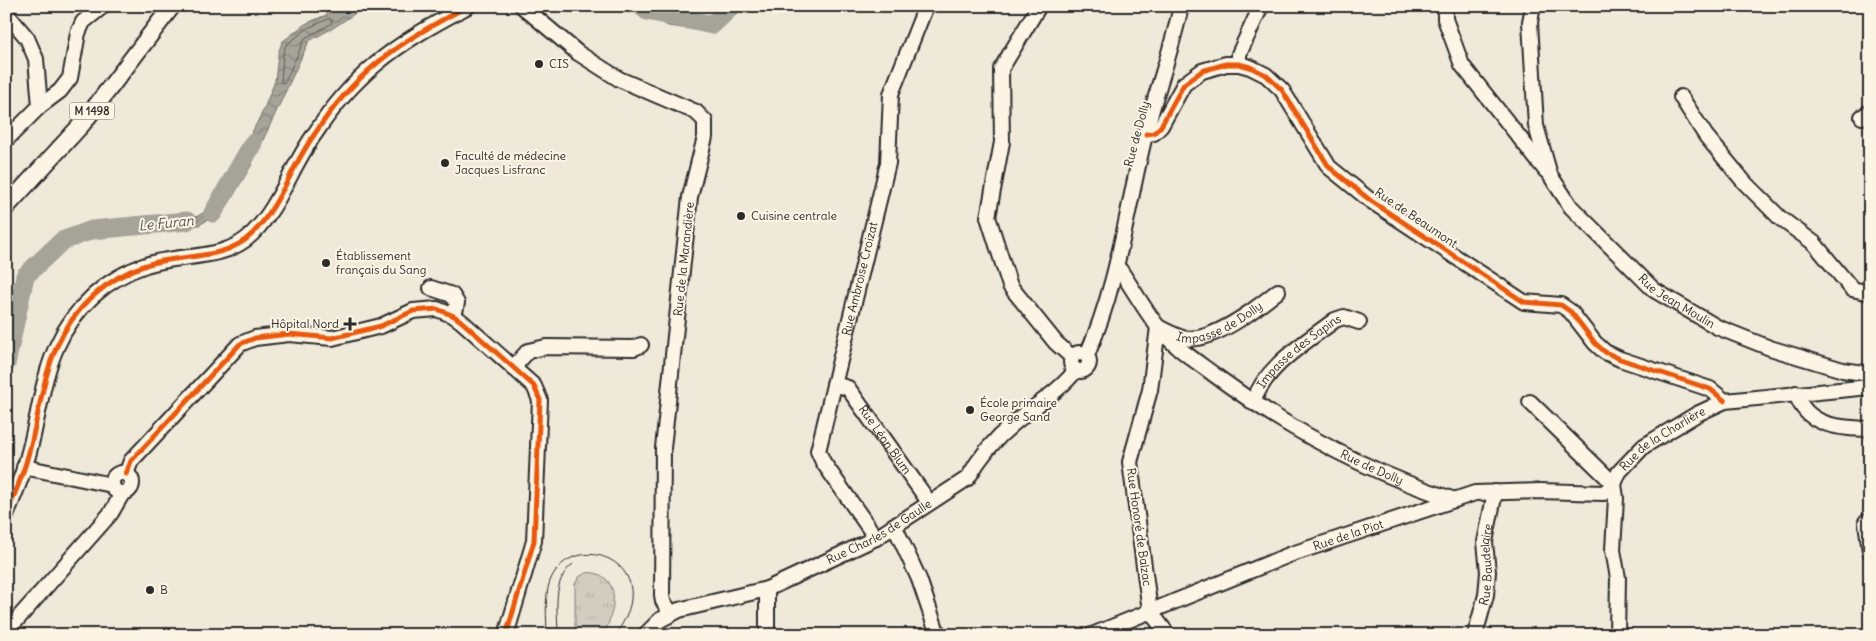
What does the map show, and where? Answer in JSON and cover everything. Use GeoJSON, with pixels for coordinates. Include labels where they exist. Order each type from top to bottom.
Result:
{"type":"FeatureCollection","features":[{"type":"Feature","properties":{"kind":"main road","name":"M 1498"},"geometry":{"type":"LineString","coordinates":[[6,207],[83,124],[170,7]]}},
{"type":"Feature","properties":{"kind":"street"},"geometry":{"type":"LineString","coordinates":[[6,140],[40,106],[60,91],[70,78],[78,33],[83,22],[103,6]]}},
{"type":"Feature","properties":{"kind":"street"},"geometry":{"type":"LineString","coordinates":[[6,516],[24,467],[56,347],[70,320],[94,294],[114,280],[145,265],[176,258],[187,258],[226,251],[252,235],[271,211],[313,136],[343,97],[376,64],[428,27],[468,6]]}},
{"type":"Feature","properties":{"kind":"street","name":"Rue de la Marandière"},"geometry":{"type":"LineString","coordinates":[[522,6],[578,53],[618,79],[696,112],[705,121],[705,137],[690,197],[663,448],[662,595],[671,613]]}},
{"type":"Feature","properties":{"kind":"street","name":"Rue Ambroise Croizat"},"geometry":{"type":"LineString","coordinates":[[876,538],[823,462],[818,450],[888,163],[891,94],[926,6]]}},
{"type":"Feature","properties":{"kind":"street"},"geometry":{"type":"LineString","coordinates":[[1039,6],[1001,69],[1002,142],[988,216],[1010,286],[1074,364]]}},
{"type":"Feature","properties":{"kind":"street","name":"Rue de Dolly"},"geometry":{"type":"LineString","coordinates":[[1181,6],[1175,36],[1146,134],[1116,268],[1120,270],[1158,327],[1184,353],[1253,403],[1346,456],[1433,493],[1455,500]]}},
{"type":"Feature","properties":{"kind":"street"},"geometry":{"type":"LineString","coordinates":[[1239,64],[1239,54],[1261,6]]}},
{"type":"Feature","properties":{"kind":"street","name":"Rue Jean Moulin"},"geometry":{"type":"LineString","coordinates":[[1446,6],[1445,19],[1462,65],[1550,175],[1572,207],[1654,290],[1717,327],[1770,348],[1843,370],[1870,374]]}},
{"type":"Feature","properties":{"kind":"street","name":"Rue Jean Moulin"},"geometry":{"type":"LineString","coordinates":[[1533,6],[1530,22],[1536,126],[1550,175]]}},
{"type":"Feature","properties":{"kind":"street"},"geometry":{"type":"LineString","coordinates":[[6,13],[27,38],[36,59],[40,106]]}},
{"type":"Feature","properties":{"kind":"street","name":"Rue de Beaumont"},"geometry":{"type":"LineString","coordinates":[[1146,134],[1154,133],[1161,126],[1184,84],[1202,71],[1226,64],[1239,64],[1250,67],[1266,75],[1282,90],[1329,167],[1371,200],[1524,302],[1561,305],[1572,312],[1605,352],[1710,390],[1725,401]]}},
{"type":"Feature","properties":{"kind":"street"},"geometry":{"type":"LineString","coordinates":[[1681,97],[1706,136],[1745,183],[1780,218],[1814,243],[1852,289],[1870,293]]}},
{"type":"Feature","properties":{"kind":"street","name":"Rue Charles de Gaulle"},"geometry":{"type":"LineString","coordinates":[[645,635],[655,624],[671,613],[686,607],[768,589],[876,538],[968,478],[976,465],[1012,425],[1068,381],[1074,364],[1081,371],[1087,368],[1089,363],[1087,355],[1116,268]]}},
{"type":"Feature","properties":{"kind":"street"},"geometry":{"type":"LineString","coordinates":[[431,288],[452,295],[457,303],[454,316]]}},
{"type":"Feature","properties":{"kind":"street","name":"Impasse de Dolly"},"geometry":{"type":"LineString","coordinates":[[1158,327],[1184,338],[1204,338],[1258,307],[1278,291]]}},
{"type":"Feature","properties":{"kind":"street"},"geometry":{"type":"LineString","coordinates":[[6,634],[111,513],[117,490],[112,481],[116,475],[119,473],[126,474],[131,461],[240,344],[255,338],[289,334],[332,338],[381,326],[413,311],[437,309],[454,316],[534,386],[540,400],[534,541],[506,635]]}},
{"type":"Feature","properties":{"kind":"street","name":"Impasse des Sapins"},"geometry":{"type":"LineString","coordinates":[[1253,403],[1258,390],[1272,372],[1328,325],[1344,317],[1359,322]]}},
{"type":"Feature","properties":{"kind":"street","name":"Rue Honoré de Balzac"},"geometry":{"type":"LineString","coordinates":[[1158,327],[1150,390],[1130,462],[1150,611],[1168,635]]}},
{"type":"Feature","properties":{"kind":"street"},"geometry":{"type":"LineString","coordinates":[[513,368],[528,351],[546,347],[634,348],[641,345]]}},
{"type":"Feature","properties":{"kind":"street"},"geometry":{"type":"LineString","coordinates":[[1843,370],[1848,376],[1849,388]]}},
{"type":"Feature","properties":{"kind":"street","name":"Rue Léon Blum"},"geometry":{"type":"LineString","coordinates":[[834,384],[848,388],[929,502]]}},
{"type":"Feature","properties":{"kind":"street","name":"Rue de la Charlière"},"geometry":{"type":"LineString","coordinates":[[1617,635],[1618,578],[1614,550],[1616,498],[1614,484],[1620,472],[1644,446],[1696,414],[1725,401],[1870,387]]}},
{"type":"Feature","properties":{"kind":"street"},"geometry":{"type":"LineString","coordinates":[[1796,393],[1799,402],[1810,416],[1821,422],[1838,428],[1870,429]]}},
{"type":"Feature","properties":{"kind":"street"},"geometry":{"type":"LineString","coordinates":[[1530,402],[1614,484]]}},
{"type":"Feature","properties":{"kind":"street"},"geometry":{"type":"LineString","coordinates":[[24,467],[117,490]]}},
{"type":"Feature","properties":{"kind":"street","name":"Rue de la Piot"},"geometry":{"type":"LineString","coordinates":[[1092,635],[1289,555],[1475,493],[1540,491],[1604,493],[1614,484]]}},
{"type":"Feature","properties":{"kind":"street","name":"Rue Baudelaire"},"geometry":{"type":"LineString","coordinates":[[1475,635],[1486,595],[1488,572],[1485,542],[1495,492]]}},
{"type":"Feature","properties":{"kind":"street"},"geometry":{"type":"LineString","coordinates":[[1870,520],[1866,522],[1870,552]]}},
{"type":"Feature","properties":{"kind":"street"},"geometry":{"type":"LineString","coordinates":[[894,525],[919,579],[938,635]]}},
{"type":"Feature","properties":{"kind":"street"},"geometry":{"type":"LineString","coordinates":[[767,635],[768,589]]}},
{"type":"Feature","properties":{"kind":"green space"},"geometry":{"type":"Polygon","coordinates":[[[586,573],[602,576],[612,588],[612,612],[604,635],[575,635],[575,584],[579,577],[586,573]]]}},
{"type":"Feature","properties":{"kind":"water"},"geometry":{"type":"Polygon","coordinates":[[[340,6],[366,6],[309,41],[251,166],[228,205],[199,225],[175,227],[150,222],[106,229],[48,252],[32,271],[19,299],[6,369],[6,324],[21,272],[31,260],[45,246],[62,236],[82,232],[99,224],[147,216],[160,216],[183,221],[198,216],[212,207],[238,172],[249,138],[263,111],[275,81],[278,54],[282,42],[305,24],[326,15],[340,6]]]}},
{"type":"Feature","properties":{"kind":"water"},"geometry":{"type":"Polygon","coordinates":[[[630,6],[649,7],[667,18],[676,21],[689,21],[726,8],[741,6],[708,28],[697,30],[668,26],[630,6]]]}},
{"type":"Feature","properties":{"kind":"waterway","name":"Le Furan"},"geometry":{"type":"LineString","coordinates":[[641,6],[647,11],[712,25],[732,6]]}},
{"type":"Feature","properties":{"kind":"waterway","name":"Le Furan"},"geometry":{"type":"LineString","coordinates":[[213,213],[253,143]]}},
{"type":"Feature","properties":{"kind":"waterway","name":"Le Furan"},"geometry":{"type":"LineString","coordinates":[[6,364],[25,276],[62,241],[92,230],[187,221]]}},
{"type":"Feature","properties":{"kind":"tram line"},"geometry":{"type":"LineString","coordinates":[[547,635],[546,601],[550,581],[559,567],[571,558],[585,555],[599,556],[612,561],[623,570],[630,583],[631,599],[629,609],[616,635]]}},
{"type":"Feature","properties":{"kind":"tram line"},"geometry":{"type":"LineString","coordinates":[[558,635],[557,596],[561,578],[573,564]]}},
{"type":"Feature","properties":{"kind":"cycle path"},"geometry":{"type":"LineString","coordinates":[[6,516],[25,466],[43,388],[52,359],[64,332],[82,307],[105,286],[131,271],[159,261],[215,253],[241,243],[262,223],[278,199],[306,147],[327,116],[350,88],[397,48],[468,6]]}},
{"type":"Feature","properties":{"kind":"cycle path"},"geometry":{"type":"LineString","coordinates":[[1146,134],[1154,133],[1161,126],[1184,84],[1202,71],[1226,64],[1239,64],[1250,67],[1266,75],[1282,90],[1329,167],[1371,201],[1524,302],[1561,305],[1571,312],[1595,343],[1605,352],[1620,359],[1710,389],[1725,401]]}},
{"type":"Feature","properties":{"kind":"cycle path"},"geometry":{"type":"LineString","coordinates":[[126,474],[131,461],[240,344],[255,338],[289,334],[332,338],[381,326],[413,311],[437,309],[454,316],[534,386],[540,400],[534,541],[506,635]]}},
{"type":"Feature","properties":{"kind":"place","name":"CIS"},"geometry":{"type":"Point","coordinates":[539,64]}},
{"type":"Feature","properties":{"kind":"place","name":"Faculté de médecine Jacques Lisfranc"},"geometry":{"type":"Point","coordinates":[445,163]}},
{"type":"Feature","properties":{"kind":"place","name":"Cuisine centrale"},"geometry":{"type":"Point","coordinates":[741,216]}},
{"type":"Feature","properties":{"kind":"place","name":"Établissement français du Sang"},"geometry":{"type":"Point","coordinates":[326,263]}},
{"type":"Feature","properties":{"kind":"place","name":"Hôpital Nord"},"geometry":{"type":"Point","coordinates":[350,324]}},
{"type":"Feature","properties":{"kind":"place","name":"École primaire George Sand"},"geometry":{"type":"Point","coordinates":[970,410]}},
{"type":"Feature","properties":{"kind":"place","name":"B"},"geometry":{"type":"Point","coordinates":[150,590]}}]}
